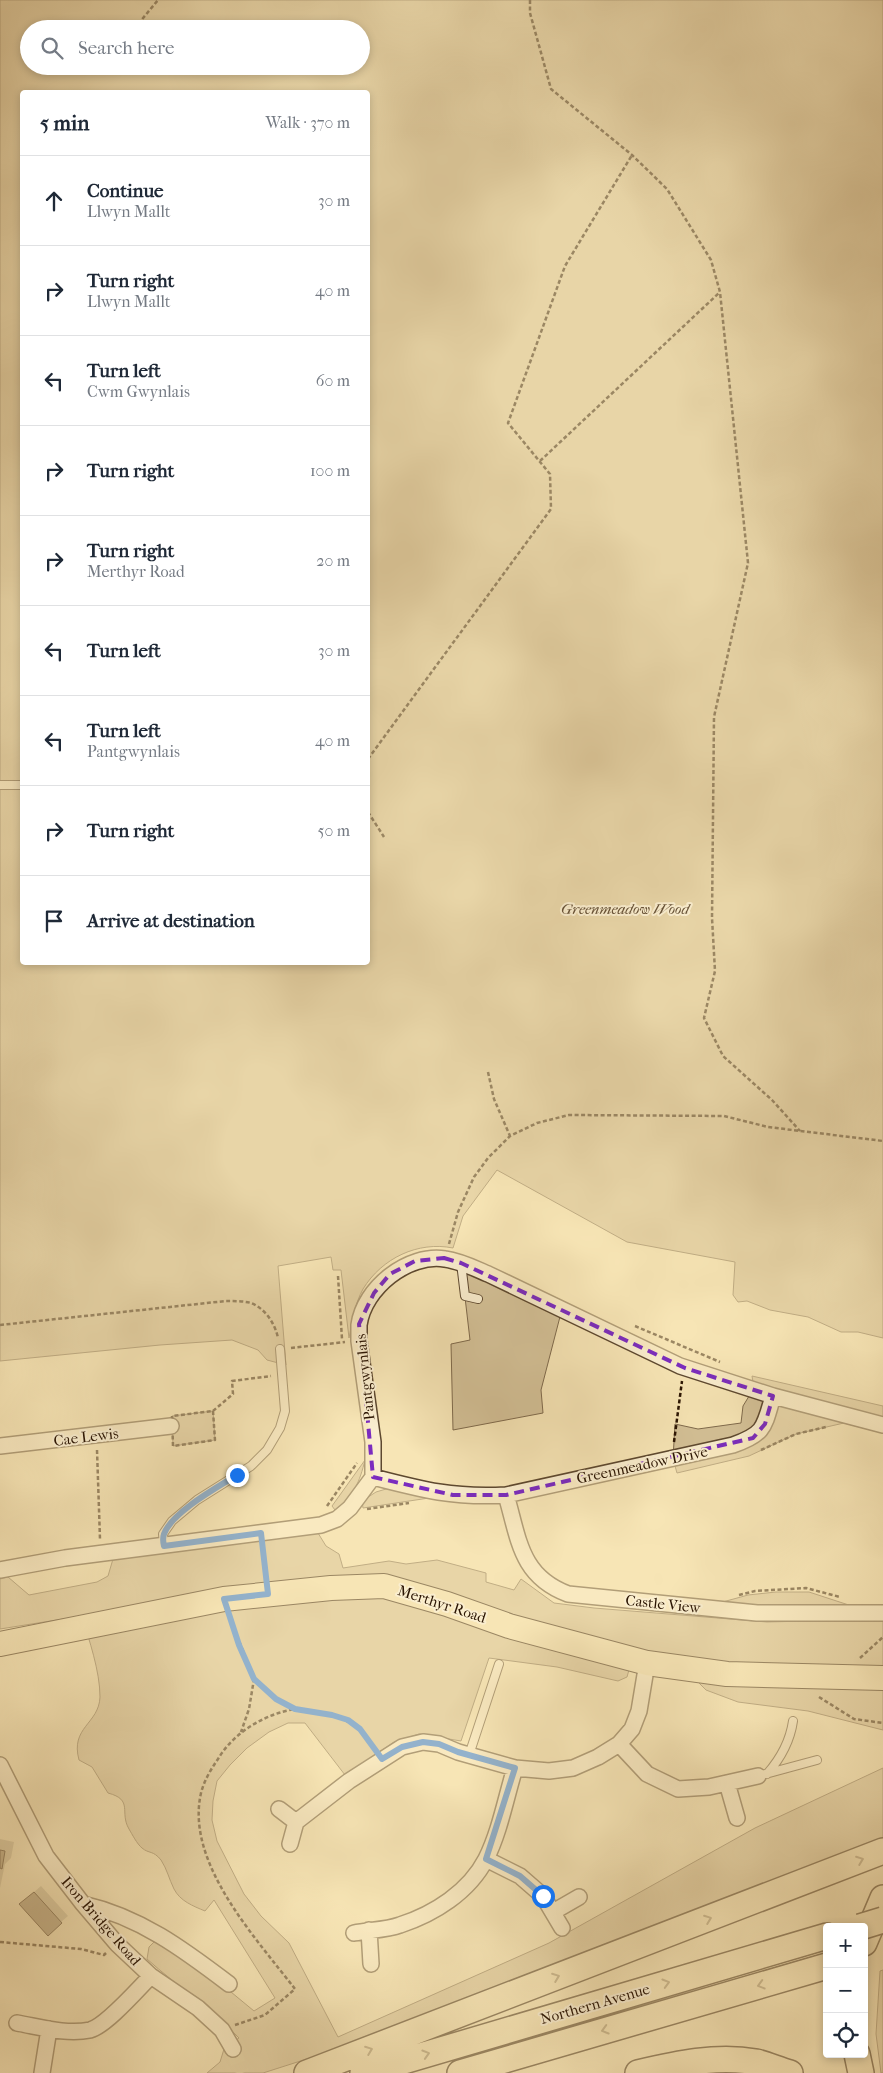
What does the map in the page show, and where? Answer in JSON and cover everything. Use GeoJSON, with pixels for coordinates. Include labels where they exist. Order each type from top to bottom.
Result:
{"type":"FeatureCollection","features":[{"type":"Feature","properties":{"kind":"highway"},"geometry":{"type":"LineString","coordinates":[[307,2073],[883,1851]]}},
{"type":"Feature","properties":{"kind":"highway"},"geometry":{"type":"LineString","coordinates":[[868,1934],[883,1898]]}},
{"type":"Feature","properties":{"kind":"highway"},"geometry":{"type":"LineString","coordinates":[[868,1925],[883,1920]]}},
{"type":"Feature","properties":{"kind":"highway","name":"Northern Avenue"},"geometry":{"type":"LineString","coordinates":[[363,2073],[823,1938]]}},
{"type":"Feature","properties":{"kind":"highway"},"geometry":{"type":"LineString","coordinates":[[868,1953],[883,1949]]}},
{"type":"Feature","properties":{"kind":"highway","name":"Northern Avenue"},"geometry":{"type":"LineString","coordinates":[[460,2073],[817,1968]]}},
{"type":"Feature","properties":{"kind":"highway"},"geometry":{"type":"LineString","coordinates":[[858,2058],[861,2073]]}},
{"type":"Feature","properties":{"kind":"highway"},"geometry":{"type":"LineString","coordinates":[[638,2073],[679,2063],[716,2059],[757,2062],[790,2073]]}},
{"type":"Feature","properties":{"kind":"main road","name":"Merthyr Road"},"geometry":{"type":"LineString","coordinates":[[0,1644],[224,1599],[330,1588],[384,1586],[448,1604],[518,1629],[647,1663],[727,1674],[883,1678]]}},
{"type":"Feature","properties":{"kind":"street","name":"Pantgwynlais"},"geometry":{"type":"LineString","coordinates":[[372,1477],[372,1442],[359,1340],[359,1324],[363,1311],[374,1293],[390,1274],[415,1261],[444,1258],[461,1263],[685,1368],[773,1396]]}},
{"type":"Feature","properties":{"kind":"street"},"geometry":{"type":"LineString","coordinates":[[773,1396],[883,1425]]}},
{"type":"Feature","properties":{"kind":"street","name":"Greenmeadow Drive"},"geometry":{"type":"LineString","coordinates":[[372,1477],[428,1492],[474,1497],[506,1495],[733,1445],[753,1438],[765,1424],[773,1396]]}},
{"type":"Feature","properties":{"kind":"street","name":"Cae Lewis"},"geometry":{"type":"LineString","coordinates":[[0,1446],[171,1426]]}},
{"type":"Feature","properties":{"kind":"street"},"geometry":{"type":"LineString","coordinates":[[0,1570],[101,1553],[313,1526],[337,1519],[350,1508],[372,1477]]}},
{"type":"Feature","properties":{"kind":"street","name":"Castle View"},"geometry":{"type":"LineString","coordinates":[[506,1495],[525,1559],[534,1574],[552,1588],[568,1594],[757,1613],[883,1613]]}},
{"type":"Feature","properties":{"kind":"street"},"geometry":{"type":"LineString","coordinates":[[290,1844],[296,1822],[349,1781],[402,1747],[423,1742],[439,1744],[515,1768],[549,1771],[573,1768],[598,1758],[619,1744],[632,1729],[638,1711],[647,1663]]}},
{"type":"Feature","properties":{"kind":"street"},"geometry":{"type":"LineString","coordinates":[[619,1744],[647,1774],[678,1789],[709,1787],[762,1775]]}},
{"type":"Feature","properties":{"kind":"street"},"geometry":{"type":"LineString","coordinates":[[371,1964],[362,1932],[398,1926],[429,1913],[455,1896],[475,1877],[486,1859],[515,1768]]}},
{"type":"Feature","properties":{"kind":"street","name":"Iron Bridge Road"},"geometry":{"type":"LineString","coordinates":[[2,1774],[46,1856],[83,1904],[117,1944],[151,1976],[198,2008],[222,2030],[234,2049]]}},
{"type":"Feature","properties":{"kind":"street"},"geometry":{"type":"LineString","coordinates":[[727,1783],[737,1818]]}},
{"type":"Feature","properties":{"kind":"street"},"geometry":{"type":"LineString","coordinates":[[279,1809],[296,1822]]}},
{"type":"Feature","properties":{"kind":"street"},"geometry":{"type":"LineString","coordinates":[[486,1859],[520,1876],[543,1896],[562,1928]]}},
{"type":"Feature","properties":{"kind":"street"},"geometry":{"type":"LineString","coordinates":[[553,1912],[579,1897]]}},
{"type":"Feature","properties":{"kind":"street"},"geometry":{"type":"LineString","coordinates":[[83,1904],[106,1910],[157,1932],[229,1984]]}},
{"type":"Feature","properties":{"kind":"street"},"geometry":{"type":"LineString","coordinates":[[17,2023],[49,2029],[91,2030],[103,2024],[151,1976]]}},
{"type":"Feature","properties":{"kind":"street"},"geometry":{"type":"LineString","coordinates":[[42,2073],[49,2029]]}},
{"type":"Feature","properties":{"kind":"lane"},"geometry":{"type":"LineString","coordinates":[[0,785],[20,785]]}},
{"type":"Feature","properties":{"kind":"lane"},"geometry":{"type":"LineString","coordinates":[[461,1263],[465,1296],[478,1299]]}},
{"type":"Feature","properties":{"kind":"lane"},"geometry":{"type":"LineString","coordinates":[[164,1546],[163,1534],[172,1521],[197,1500],[251,1466],[267,1450],[280,1428],[285,1411],[280,1349]]}},
{"type":"Feature","properties":{"kind":"lane"},"geometry":{"type":"LineString","coordinates":[[469,1755],[499,1664]]}},
{"type":"Feature","properties":{"kind":"lane"},"geometry":{"type":"LineString","coordinates":[[762,1775],[777,1762],[787,1744],[793,1721]]}},
{"type":"Feature","properties":{"kind":"lane"},"geometry":{"type":"LineString","coordinates":[[762,1775],[817,1760]]}},
{"type":"Feature","properties":{"kind":"path"},"geometry":{"type":"LineString","coordinates":[[141,20],[158,0]]}},
{"type":"Feature","properties":{"kind":"path"},"geometry":{"type":"LineString","coordinates":[[530,0],[530,13],[552,89],[632,155],[667,189],[711,260],[720,292],[748,563],[714,718],[712,918],[716,972],[704,1018],[723,1056],[772,1100],[800,1131]]}},
{"type":"Feature","properties":{"kind":"path"},"geometry":{"type":"LineString","coordinates":[[370,756],[551,509],[550,474],[508,424],[565,266],[632,155]]}},
{"type":"Feature","properties":{"kind":"path"},"geometry":{"type":"LineString","coordinates":[[540,461],[720,292]]}},
{"type":"Feature","properties":{"kind":"path"},"geometry":{"type":"LineString","coordinates":[[370,815],[384,837]]}},
{"type":"Feature","properties":{"kind":"path"},"geometry":{"type":"LineString","coordinates":[[488,1072],[494,1099],[510,1136]]}},
{"type":"Feature","properties":{"kind":"path"},"geometry":{"type":"LineString","coordinates":[[444,1258],[458,1212],[474,1176],[488,1158],[510,1136],[537,1123],[569,1115],[724,1116],[768,1127],[883,1141]]}},
{"type":"Feature","properties":{"kind":"path"},"geometry":{"type":"LineString","coordinates":[[338,1276],[343,1342]]}},
{"type":"Feature","properties":{"kind":"path"},"geometry":{"type":"LineString","coordinates":[[0,1325],[226,1301],[251,1303],[267,1314],[276,1330],[280,1349],[359,1340]]}},
{"type":"Feature","properties":{"kind":"path"},"geometry":{"type":"LineString","coordinates":[[627,1323],[728,1365]]}},
{"type":"Feature","properties":{"kind":"path"},"geometry":{"type":"LineString","coordinates":[[672,1459],[675,1424],[685,1368]]}},
{"type":"Feature","properties":{"kind":"path"},"geometry":{"type":"LineString","coordinates":[[213,1411],[215,1440],[173,1446],[172,1416],[213,1411],[233,1394],[232,1381],[282,1374]]}},
{"type":"Feature","properties":{"kind":"path"},"geometry":{"type":"LineString","coordinates":[[96,1436],[101,1553]]}},
{"type":"Feature","properties":{"kind":"path"},"geometry":{"type":"LineString","coordinates":[[313,1526],[372,1442]]}},
{"type":"Feature","properties":{"kind":"path"},"geometry":{"type":"LineString","coordinates":[[344,1513],[416,1501]]}},
{"type":"Feature","properties":{"kind":"path"},"geometry":{"type":"LineString","coordinates":[[261,1533],[268,1594]]}},
{"type":"Feature","properties":{"kind":"path"},"geometry":{"type":"LineString","coordinates":[[737,1595],[755,1590],[806,1588],[842,1597]]}},
{"type":"Feature","properties":{"kind":"path"},"geometry":{"type":"LineString","coordinates":[[224,1599],[239,1645],[254,1679],[276,1699],[295,1709],[332,1715],[348,1720],[360,1729],[382,1759]]}},
{"type":"Feature","properties":{"kind":"path"},"geometry":{"type":"LineString","coordinates":[[241,1733],[249,1709],[254,1679]]}},
{"type":"Feature","properties":{"kind":"path"},"geometry":{"type":"LineString","coordinates":[[816,1695],[854,1719],[883,1723]]}},
{"type":"Feature","properties":{"kind":"path"},"geometry":{"type":"LineString","coordinates":[[222,2030],[265,2015],[295,1989],[225,1897],[202,1840],[199,1811],[201,1792],[209,1772],[223,1751],[241,1733],[264,1718],[295,1709]]}},
{"type":"Feature","properties":{"kind":"path"},"geometry":{"type":"LineString","coordinates":[[0,1942],[81,1949],[104,1955],[117,1944]]}},
{"type":"Feature","properties":{"kind":"highlighted area"},"geometry":{"type":"Polygon","coordinates":[[[444,1258],[461,1263],[685,1368],[773,1396],[765,1424],[753,1438],[506,1495],[453,1495],[373,1477],[359,1324],[374,1293],[390,1274],[415,1261],[444,1258]]]}},
{"type":"Feature","properties":{"kind":"green space","name":"Greenmeadow Wood"},"geometry":{"type":"Polygon","coordinates":[[[0,0],[883,0],[883,1338],[858,1332],[841,1332],[808,1317],[770,1310],[747,1301],[738,1302],[733,1295],[735,1262],[627,1242],[497,1170],[463,1216],[453,1248],[427,1247],[402,1254],[380,1269],[371,1278],[358,1300],[349,1338],[341,1270],[333,1270],[331,1257],[278,1266],[286,1365],[267,1360],[258,1350],[232,1340],[160,1345],[0,1361],[0,0]]]}},
{"type":"Feature","properties":{"kind":"green space"},"geometry":{"type":"Polygon","coordinates":[[[461,1263],[562,1309],[541,1390],[543,1413],[453,1430],[451,1344],[470,1340],[461,1263]]]}},
{"type":"Feature","properties":{"kind":"green space"},"geometry":{"type":"Polygon","coordinates":[[[752,1376],[883,1406],[883,1433],[844,1423],[796,1434],[749,1456],[677,1473],[673,1459],[675,1424],[698,1429],[741,1423],[743,1406],[754,1388],[752,1376]]]}},
{"type":"Feature","properties":{"kind":"green space"},"geometry":{"type":"Polygon","coordinates":[[[213,1411],[215,1440],[173,1446],[172,1416],[213,1411]]]}},
{"type":"Feature","properties":{"kind":"green space"},"geometry":{"type":"Polygon","coordinates":[[[365,1460],[355,1488],[347,1500],[335,1510],[332,1506],[365,1460]]]}},
{"type":"Feature","properties":{"kind":"green space"},"geometry":{"type":"Polygon","coordinates":[[[386,1489],[429,1498],[363,1508],[362,1501],[376,1492],[386,1489]]]}},
{"type":"Feature","properties":{"kind":"green space"},"geometry":{"type":"Polygon","coordinates":[[[318,1533],[326,1546],[339,1554],[343,1568],[389,1561],[406,1564],[437,1560],[486,1573],[486,1582],[514,1590],[521,1579],[554,1603],[767,1622],[883,1619],[883,1730],[808,1711],[738,1702],[706,1690],[698,1682],[632,1659],[627,1677],[618,1681],[557,1667],[489,1658],[461,1741],[419,1734],[394,1742],[345,1775],[305,1723],[288,1723],[269,1732],[247,1748],[217,1781],[212,1820],[217,1841],[244,1894],[261,1916],[289,1943],[338,2037],[549,1943],[755,1828],[883,1768],[883,1838],[825,1863],[360,2042],[263,2073],[207,2073],[220,2062],[224,2049],[239,2038],[217,2017],[147,1959],[149,1947],[155,1941],[231,1992],[254,2011],[275,1998],[214,1900],[205,1911],[187,1903],[180,1897],[174,1889],[161,1860],[138,1844],[126,1823],[125,1807],[121,1799],[108,1793],[92,1767],[79,1760],[78,1740],[95,1714],[100,1697],[96,1666],[82,1616],[0,1629],[0,1579],[8,1577],[29,1595],[97,1582],[108,1576],[113,1559],[318,1533]]]}},
{"type":"Feature","properties":{"kind":"green space"},"geometry":{"type":"Polygon","coordinates":[[[776,1592],[809,1592],[861,1609],[755,1608],[719,1603],[748,1595],[776,1592]]]}},
{"type":"Feature","properties":{"kind":"green space"},"geometry":{"type":"Polygon","coordinates":[[[883,1970],[883,2073],[881,2073],[876,2034],[880,1971],[883,1970]]]}},
{"type":"Feature","properties":{"kind":"building"},"geometry":{"type":"Polygon","coordinates":[[[0,1850],[5,1851],[2,1869],[0,1868],[0,1850]]]}},
{"type":"Feature","properties":{"kind":"building"},"geometry":{"type":"Polygon","coordinates":[[[34,1892],[62,1923],[48,1936],[19,1904],[34,1892]]]}},
{"type":"Feature","properties":{"kind":"tunnel"},"geometry":{"type":"LineString","coordinates":[[233,2049],[242,2073]]}},
{"type":"Feature","properties":{"kind":"route"},"geometry":{"type":"LineString","coordinates":[[237,1475],[197,1500],[172,1521],[163,1534],[164,1546],[261,1533],[268,1594],[224,1599],[239,1645],[254,1679],[276,1699],[295,1709],[332,1715],[348,1720],[360,1729],[382,1759],[402,1747],[423,1742],[439,1744],[458,1752],[515,1768],[486,1859],[520,1876],[543,1896]]}}]}
